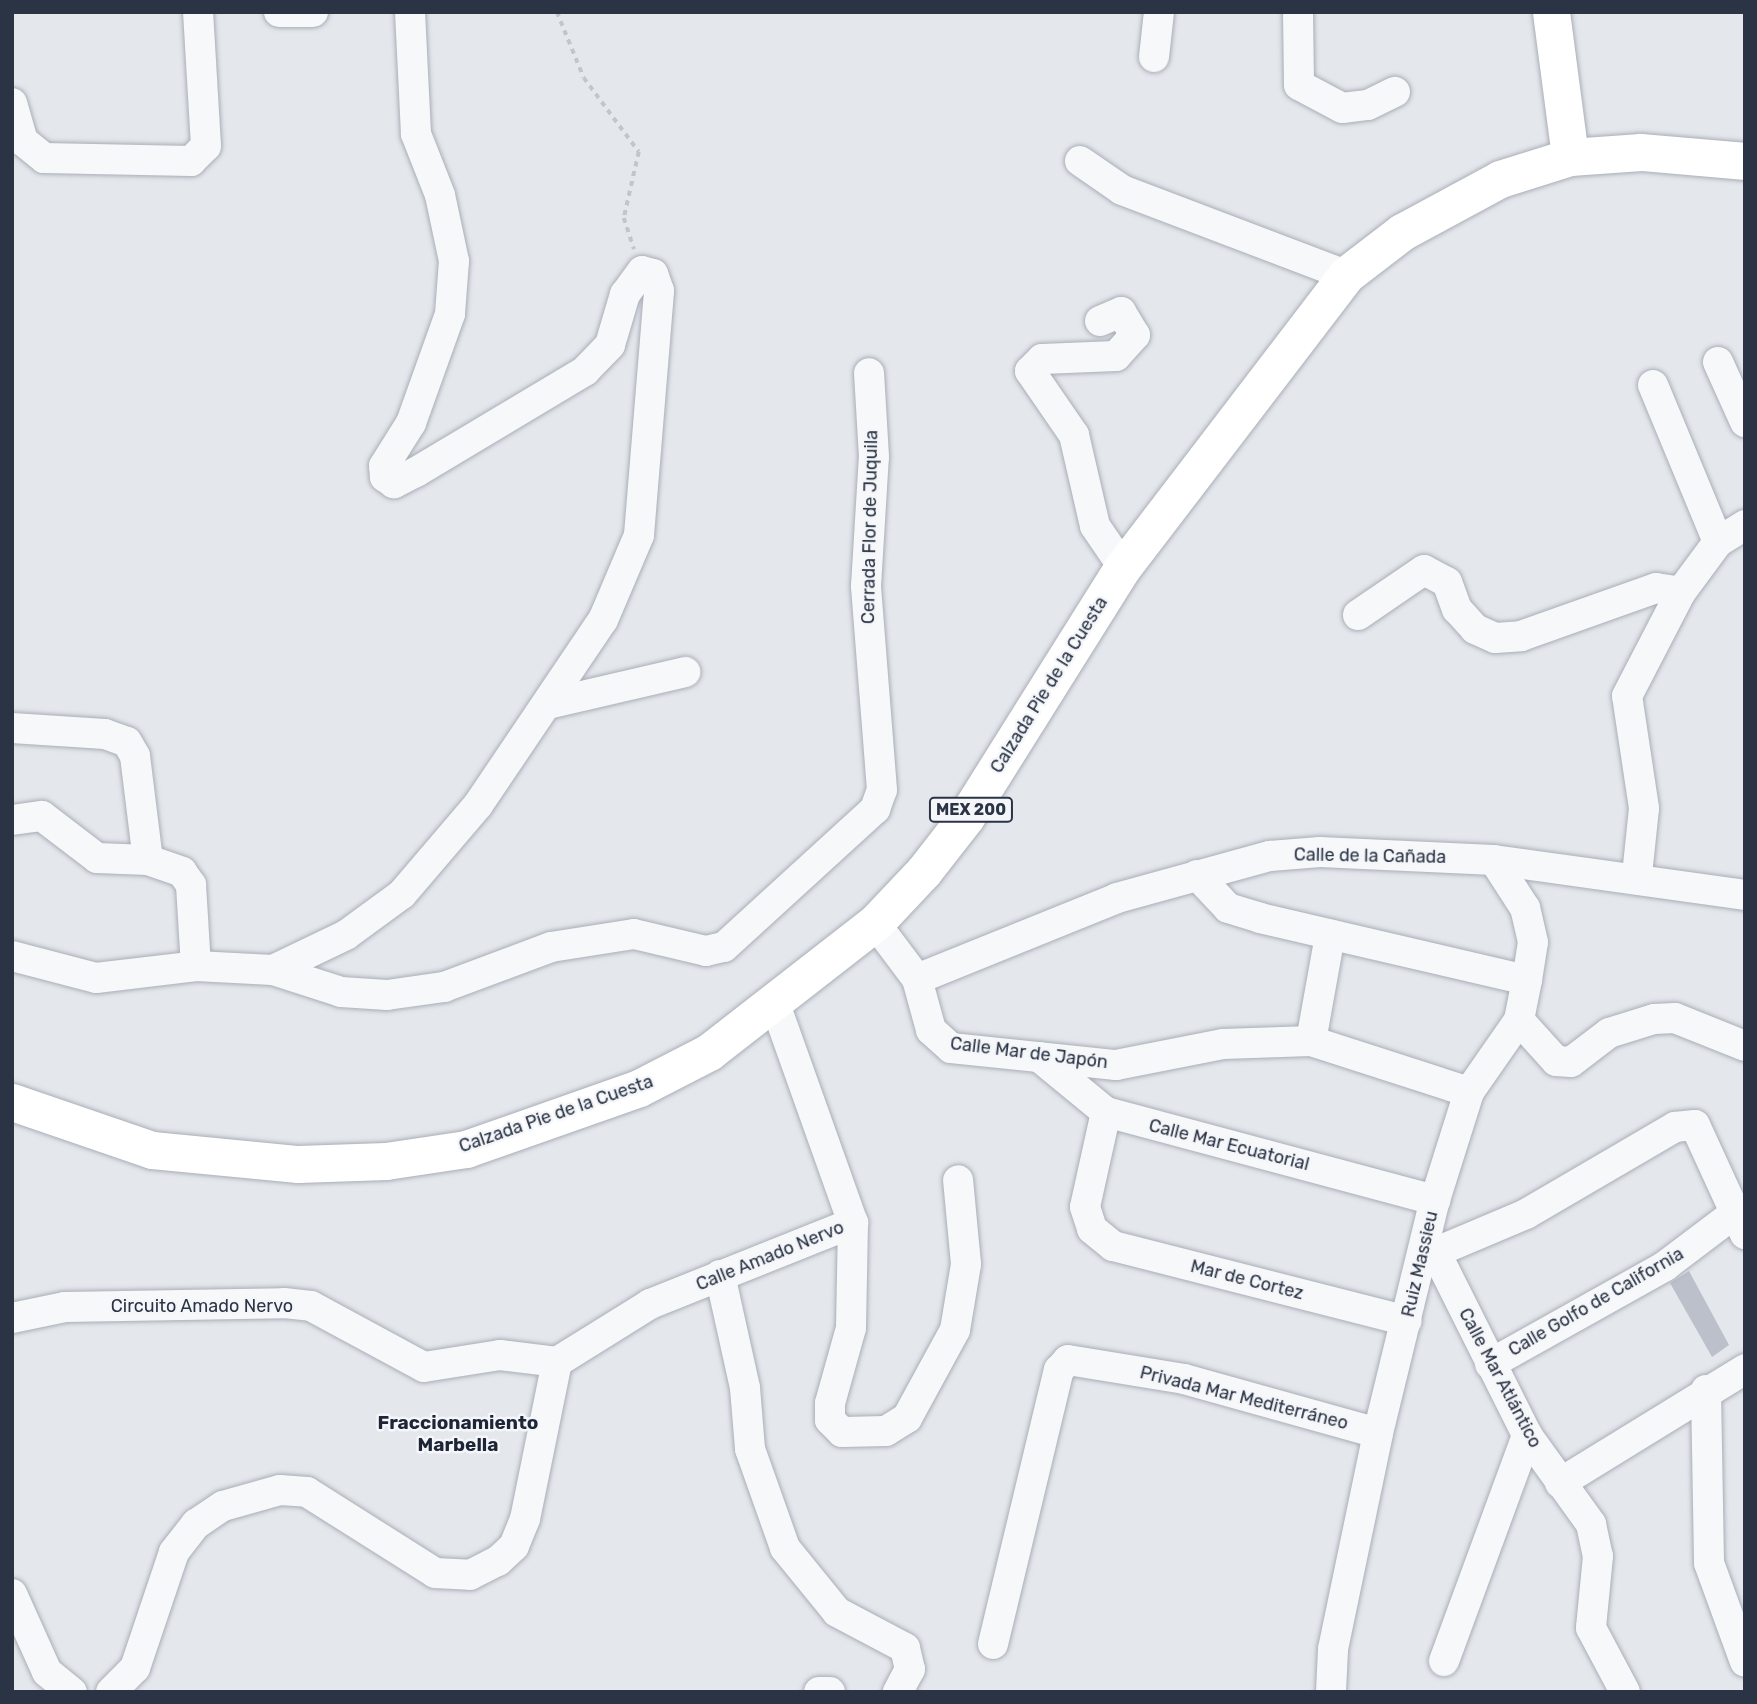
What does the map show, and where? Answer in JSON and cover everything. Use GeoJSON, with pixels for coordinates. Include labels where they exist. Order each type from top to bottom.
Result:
{"type":"FeatureCollection","features":[{"type":"Feature","properties":{"kind":"main road"},"geometry":{"type":"LineString","coordinates":[[1551,12],[1570,158]]}},
{"type":"Feature","properties":{"kind":"main road","name":"Calzada Pie de la Cuesta"},"geometry":{"type":"LineString","coordinates":[[12,1102],[152,1150],[298,1164],[386,1161],[466,1149],[639,1088],[709,1052],[775,1004],[875,923],[966,817],[1124,567],[1346,275],[1402,232],[1500,179],[1570,158],[1641,152],[1745,161]]}},
{"type":"Feature","properties":{"kind":"street"},"geometry":{"type":"LineString","coordinates":[[12,103],[23,141],[44,158],[191,161],[206,146],[198,12]]}},
{"type":"Feature","properties":{"kind":"street"},"geometry":{"type":"LineString","coordinates":[[279,12],[313,12]]}},
{"type":"Feature","properties":{"kind":"street"},"geometry":{"type":"LineString","coordinates":[[12,956],[96,978],[197,966],[273,970],[346,935],[402,894],[552,703],[603,620],[639,535],[659,291],[653,274],[642,271],[625,294],[610,345],[585,370],[416,472],[394,483],[385,477],[384,466],[411,423],[450,314],[454,261],[440,195],[416,134],[410,12]]}},
{"type":"Feature","properties":{"kind":"street"},"geometry":{"type":"LineString","coordinates":[[1154,57],[1158,12]]}},
{"type":"Feature","properties":{"kind":"street"},"geometry":{"type":"LineString","coordinates":[[1298,12],[1299,85],[1342,108],[1368,105],[1395,92]]}},
{"type":"Feature","properties":{"kind":"street"},"geometry":{"type":"LineString","coordinates":[[1080,160],[1122,190],[1346,275]]}},
{"type":"Feature","properties":{"kind":"street"},"geometry":{"type":"LineString","coordinates":[[1100,321],[1121,312],[1135,327],[1116,356],[1034,364],[1032,381],[1074,435],[1096,526],[1124,567]]}},
{"type":"Feature","properties":{"kind":"street"},"geometry":{"type":"LineString","coordinates":[[1718,362],[1745,422]]}},
{"type":"Feature","properties":{"kind":"street","name":"Cerrada Flor de Juquila"},"geometry":{"type":"LineString","coordinates":[[273,970],[341,992],[387,995],[443,987],[551,947],[634,934],[706,951],[724,947],[875,809],[882,790],[866,586],[874,457],[869,373]]}},
{"type":"Feature","properties":{"kind":"street"},"geometry":{"type":"LineString","coordinates":[[1653,386],[1718,542]]}},
{"type":"Feature","properties":{"kind":"street"},"geometry":{"type":"LineString","coordinates":[[1636,876],[1644,808],[1627,696],[1681,592],[1718,542],[1745,525]]}},
{"type":"Feature","properties":{"kind":"street"},"geometry":{"type":"LineString","coordinates":[[1358,615],[1424,570],[1447,582],[1457,609],[1475,629],[1495,638],[1521,636],[1637,593],[1681,592]]}},
{"type":"Feature","properties":{"kind":"street"},"geometry":{"type":"LineString","coordinates":[[552,703],[685,673]]}},
{"type":"Feature","properties":{"kind":"street"},"geometry":{"type":"LineString","coordinates":[[12,728],[104,734],[127,742],[135,756],[148,860]]}},
{"type":"Feature","properties":{"kind":"street"},"geometry":{"type":"LineString","coordinates":[[12,820],[42,816],[97,858],[148,860],[182,872],[191,885],[197,966]]}},
{"type":"Feature","properties":{"kind":"street","name":"Calle de la Cañada"},"geometry":{"type":"LineString","coordinates":[[917,979],[1117,898],[1270,856],[1320,852],[1494,860],[1636,876],[1745,895]]}},
{"type":"Feature","properties":{"kind":"street","name":"Ruiz Massieu"},"geometry":{"type":"LineString","coordinates":[[1331,1692],[1334,1649],[1378,1433],[1407,1321],[1429,1256],[1436,1200],[1469,1092],[1519,1020],[1527,980],[1532,943],[1525,908],[1494,860]]}},
{"type":"Feature","properties":{"kind":"street"},"geometry":{"type":"LineString","coordinates":[[1198,875],[1228,908],[1330,935],[1527,980]]}},
{"type":"Feature","properties":{"kind":"street"},"geometry":{"type":"LineString","coordinates":[[875,923],[917,979]]}},
{"type":"Feature","properties":{"kind":"street"},"geometry":{"type":"LineString","coordinates":[[1311,1041],[1330,935]]}},
{"type":"Feature","properties":{"kind":"street","name":"Calle Mar de Japón"},"geometry":{"type":"LineString","coordinates":[[917,979],[939,1041],[1039,1058],[1116,1065],[1223,1044],[1311,1041],[1469,1092]]}},
{"type":"Feature","properties":{"kind":"street","name":"Calle Amado Nervo"},"geometry":{"type":"LineString","coordinates":[[556,1362],[650,1304],[853,1223],[775,1004]]}},
{"type":"Feature","properties":{"kind":"street"},"geometry":{"type":"LineString","coordinates":[[1519,1020],[1556,1061],[1571,1062],[1609,1033],[1654,1019],[1675,1018],[1745,1046]]}},
{"type":"Feature","properties":{"kind":"street","name":"Calle Mar Ecuatorial"},"geometry":{"type":"LineString","coordinates":[[1039,1058],[1105,1112],[1436,1200]]}},
{"type":"Feature","properties":{"kind":"street","name":"Mar de Cortez"},"geometry":{"type":"LineString","coordinates":[[1105,1112],[1085,1207],[1092,1229],[1113,1247],[1407,1321]]}},
{"type":"Feature","properties":{"kind":"street"},"geometry":{"type":"LineString","coordinates":[[1429,1256],[1527,1214],[1685,1126],[1695,1125],[1740,1223]]}},
{"type":"Feature","properties":{"kind":"street"},"geometry":{"type":"LineString","coordinates":[[853,1223],[851,1328],[830,1420],[842,1432],[866,1434],[907,1418],[956,1330],[966,1264],[958,1181]]}},
{"type":"Feature","properties":{"kind":"street","name":"Calle Golfo de California"},"geometry":{"type":"LineString","coordinates":[[1490,1364],[1740,1223]]}},
{"type":"Feature","properties":{"kind":"street","name":"Calle Mar Atlántico"},"geometry":{"type":"LineString","coordinates":[[1429,1256],[1527,1435],[1591,1524],[1598,1556],[1591,1628],[1625,1692]]}},
{"type":"Feature","properties":{"kind":"street"},"geometry":{"type":"LineString","coordinates":[[720,1275],[745,1388],[750,1449],[785,1548],[837,1612],[905,1648],[911,1669],[898,1692]]}},
{"type":"Feature","properties":{"kind":"street","name":"Circuito Amado Nervo"},"geometry":{"type":"LineString","coordinates":[[12,1318],[65,1307],[284,1303],[311,1307],[424,1367],[500,1355],[556,1362]]}},
{"type":"Feature","properties":{"kind":"street","name":"Privada Mar Mediterráneo"},"geometry":{"type":"LineString","coordinates":[[993,1644],[1059,1370],[1069,1360],[1184,1379],[1378,1433]]}},
{"type":"Feature","properties":{"kind":"street"},"geometry":{"type":"LineString","coordinates":[[111,1692],[135,1668],[174,1552],[196,1524],[223,1506],[280,1490],[307,1492],[435,1573],[470,1575],[498,1561],[514,1546],[525,1519],[556,1362]]}},
{"type":"Feature","properties":{"kind":"street"},"geometry":{"type":"LineString","coordinates":[[1560,1483],[1706,1390],[1745,1369]]}},
{"type":"Feature","properties":{"kind":"street"},"geometry":{"type":"LineString","coordinates":[[1706,1390],[1709,1563],[1745,1662]]}},
{"type":"Feature","properties":{"kind":"street"},"geometry":{"type":"LineString","coordinates":[[1444,1661],[1527,1435]]}},
{"type":"Feature","properties":{"kind":"street"},"geometry":{"type":"LineString","coordinates":[[12,1594],[47,1672],[72,1692]]}},
{"type":"Feature","properties":{"kind":"street"},"geometry":{"type":"LineString","coordinates":[[818,1692],[830,1692]]}},
{"type":"Feature","properties":{"kind":"path"},"geometry":{"type":"LineString","coordinates":[[556,12],[584,78],[639,152],[624,218],[642,271]]}},
{"type":"Feature","properties":{"kind":"building"},"geometry":{"type":"Polygon","coordinates":[[[1689,1271],[1729,1345],[1712,1357],[1670,1283],[1689,1271]]]}},
{"type":"Feature","properties":{"kind":"district","name":"Fraccionamiento Marbella"},"geometry":{"type":"Point","coordinates":[458,1434]}}]}
